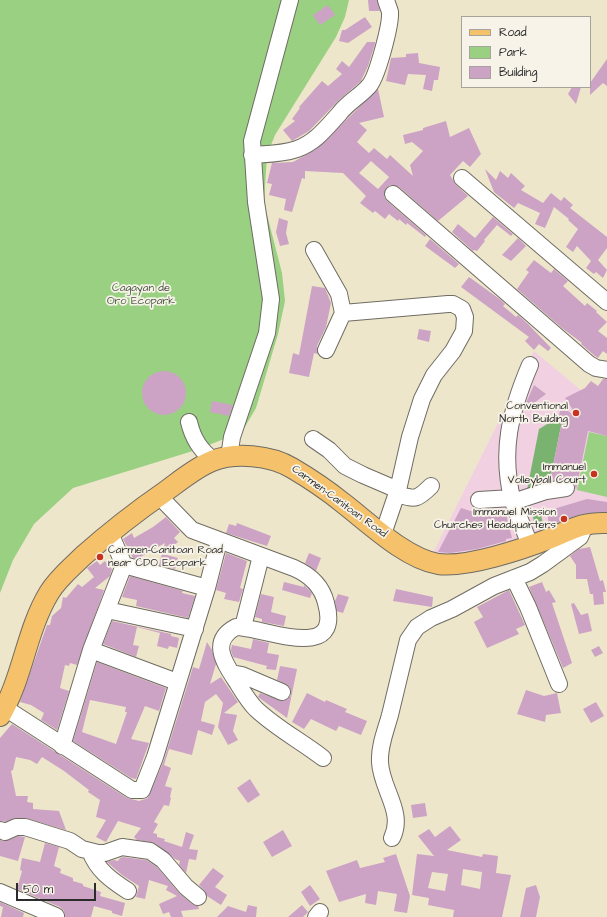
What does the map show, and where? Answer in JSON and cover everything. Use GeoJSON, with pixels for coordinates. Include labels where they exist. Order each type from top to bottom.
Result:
{"type":"FeatureCollection","features":[{"type":"Feature","properties":{"kind":"main road","name":"Carmen-Canitoan Road"},"geometry":{"type":"LineString","coordinates":[[221,459],[264,458],[289,466],[340,501],[408,552],[426,561],[446,565],[457,565],[530,545],[586,523],[607,523]]}},
{"type":"Feature","properties":{"kind":"main road"},"geometry":{"type":"LineString","coordinates":[[2,712],[16,682],[40,609],[50,591],[60,578],[133,513],[198,468],[221,459]]}},
{"type":"Feature","properties":{"kind":"street"},"geometry":{"type":"LineString","coordinates":[[189,422],[193,437],[204,453],[221,459],[232,437],[270,318],[270,286],[256,202],[252,155],[255,129],[290,0]]}},
{"type":"Feature","properties":{"kind":"street"},"geometry":{"type":"LineString","coordinates":[[252,155],[285,152],[298,149],[312,141],[328,128],[350,101],[369,87],[375,76],[389,25],[390,12],[386,0]]}},
{"type":"Feature","properties":{"kind":"street"},"geometry":{"type":"LineString","coordinates":[[462,178],[607,302]]}},
{"type":"Feature","properties":{"kind":"street"},"geometry":{"type":"LineString","coordinates":[[393,194],[586,361],[596,368],[605,367]]}},
{"type":"Feature","properties":{"kind":"street"},"geometry":{"type":"LineString","coordinates":[[314,250],[339,294],[343,313],[326,350]]}},
{"type":"Feature","properties":{"kind":"street"},"geometry":{"type":"LineString","coordinates":[[343,313],[448,304],[457,306],[464,313],[465,325],[462,336],[434,375],[422,399],[410,437],[397,492],[383,534]]}},
{"type":"Feature","properties":{"kind":"street"},"geometry":{"type":"LineString","coordinates":[[530,365],[515,405],[507,442],[507,469],[513,500],[530,545]]}},
{"type":"Feature","properties":{"kind":"street"},"geometry":{"type":"LineString","coordinates":[[313,439],[329,450],[345,466],[397,492],[414,498],[420,497],[430,486]]}},
{"type":"Feature","properties":{"kind":"street"},"geometry":{"type":"LineString","coordinates":[[479,500],[513,500],[546,490],[566,488]]}},
{"type":"Feature","properties":{"kind":"street"},"geometry":{"type":"LineString","coordinates":[[159,496],[186,526],[192,530],[306,573],[322,590],[327,604],[328,622],[325,631],[317,637],[299,638],[243,627],[236,627],[224,637],[221,645],[221,653],[231,673],[255,708],[266,718],[323,758]]}},
{"type":"Feature","properties":{"kind":"street"},"geometry":{"type":"LineString","coordinates":[[392,838],[397,828],[397,822],[390,796],[382,779],[380,749],[393,705],[408,640],[417,627],[431,618],[452,609],[494,586],[530,572],[543,564],[576,541],[582,534],[586,523]]}},
{"type":"Feature","properties":{"kind":"street"},"geometry":{"type":"LineString","coordinates":[[62,746],[91,650],[124,565],[110,533]]}},
{"type":"Feature","properties":{"kind":"street"},"geometry":{"type":"LineString","coordinates":[[2,712],[62,746],[132,790],[142,790],[155,757],[177,682],[195,629],[219,541]]}},
{"type":"Feature","properties":{"kind":"street"},"geometry":{"type":"LineString","coordinates":[[243,627],[261,556]]}},
{"type":"Feature","properties":{"kind":"street"},"geometry":{"type":"LineString","coordinates":[[124,565],[207,588]]}},
{"type":"Feature","properties":{"kind":"street"},"geometry":{"type":"LineString","coordinates":[[514,578],[528,607],[559,684]]}},
{"type":"Feature","properties":{"kind":"street"},"geometry":{"type":"LineString","coordinates":[[107,610],[195,629]]}},
{"type":"Feature","properties":{"kind":"street"},"geometry":{"type":"LineString","coordinates":[[91,650],[177,682]]}},
{"type":"Feature","properties":{"kind":"street"},"geometry":{"type":"LineString","coordinates":[[231,673],[282,692]]}},
{"type":"Feature","properties":{"kind":"street"},"geometry":{"type":"LineString","coordinates":[[0,830],[5,832],[16,827],[25,827],[70,841],[82,849],[90,851],[105,853],[122,847],[150,851],[163,860],[186,887],[198,897]]}},
{"type":"Feature","properties":{"kind":"street"},"geometry":{"type":"LineString","coordinates":[[90,851],[93,860],[106,876],[128,891]]}},
{"type":"Feature","properties":{"kind":"street"},"geometry":{"type":"LineString","coordinates":[[0,892],[56,916]]}},
{"type":"Feature","properties":{"kind":"shaded area"},"geometry":{"type":"Polygon","coordinates":[[[534,351],[607,412],[607,525],[474,559],[433,553],[534,351]]]}},
{"type":"Feature","properties":{"kind":"green space","name":"Cagayan de Oro Ecopark"},"geometry":{"type":"Polygon","coordinates":[[[0,0],[349,0],[345,17],[336,37],[275,135],[267,155],[264,203],[282,273],[285,301],[278,334],[256,408],[242,432],[196,450],[73,488],[34,524],[13,560],[0,593],[0,0]]]}},
{"type":"Feature","properties":{"kind":"green space"},"geometry":{"type":"Polygon","coordinates":[[[554,420],[562,421],[547,495],[526,495],[539,429],[554,420]]]}},
{"type":"Feature","properties":{"kind":"green space"},"geometry":{"type":"Polygon","coordinates":[[[589,432],[607,436],[607,497],[577,490],[589,432]]]}},
{"type":"Feature","properties":{"kind":"green space"},"geometry":{"type":"Polygon","coordinates":[[[540,510],[544,529],[540,530],[535,527],[532,512],[540,510]]]}},
{"type":"Feature","properties":{"kind":"building"},"geometry":{"type":"Polygon","coordinates":[[[368,0],[377,0],[380,11],[369,11],[368,0]]]}},
{"type":"Feature","properties":{"kind":"building"},"geometry":{"type":"Polygon","coordinates":[[[328,5],[335,15],[320,25],[313,15],[328,5]]]}},
{"type":"Feature","properties":{"kind":"building"},"geometry":{"type":"Polygon","coordinates":[[[365,17],[372,27],[348,43],[339,41],[342,30],[345,30],[365,17]]]}},
{"type":"Feature","properties":{"kind":"building"},"geometry":{"type":"Polygon","coordinates":[[[367,42],[375,42],[375,44],[368,66],[361,81],[339,100],[309,131],[292,141],[283,130],[295,121],[292,119],[300,108],[299,107],[322,81],[328,86],[342,74],[336,69],[342,61],[349,67],[367,42]]]}},
{"type":"Feature","properties":{"kind":"building"},"geometry":{"type":"Polygon","coordinates":[[[418,53],[419,63],[440,67],[438,80],[434,80],[432,91],[423,89],[426,75],[408,74],[405,85],[386,81],[391,58],[406,57],[406,54],[418,53]]]}},
{"type":"Feature","properties":{"kind":"building"},"geometry":{"type":"Polygon","coordinates":[[[607,59],[607,86],[603,83],[590,95],[591,82],[607,59]]]}},
{"type":"Feature","properties":{"kind":"building"},"geometry":{"type":"Polygon","coordinates":[[[571,88],[581,88],[576,104],[568,94],[571,88]]]}},
{"type":"Feature","properties":{"kind":"building"},"geometry":{"type":"Polygon","coordinates":[[[378,89],[384,117],[359,123],[367,130],[357,142],[369,153],[374,148],[387,159],[390,155],[413,176],[410,165],[423,151],[412,142],[405,144],[403,135],[423,130],[423,128],[446,121],[450,137],[469,128],[481,154],[470,167],[463,161],[450,175],[456,185],[468,196],[438,221],[399,187],[390,185],[386,188],[384,197],[387,201],[426,235],[425,237],[407,223],[406,225],[399,219],[398,221],[389,214],[385,219],[375,211],[373,213],[360,203],[366,196],[343,173],[305,171],[305,179],[302,178],[292,212],[284,210],[286,199],[269,195],[272,184],[267,183],[272,163],[293,162],[315,150],[378,89]],[[371,161],[359,173],[378,189],[389,177],[371,161]]]}},
{"type":"Feature","properties":{"kind":"building"},"geometry":{"type":"Polygon","coordinates":[[[485,169],[496,180],[500,171],[508,178],[511,173],[525,186],[521,190],[543,203],[551,193],[561,201],[564,197],[573,205],[570,208],[607,237],[607,248],[598,260],[607,270],[603,278],[596,272],[594,274],[586,268],[591,261],[577,246],[573,252],[566,247],[578,229],[568,220],[569,219],[554,207],[545,228],[535,224],[540,213],[518,203],[514,208],[494,192],[485,169]]]}},
{"type":"Feature","properties":{"kind":"building"},"geometry":{"type":"Polygon","coordinates":[[[493,217],[513,234],[511,236],[497,225],[477,251],[473,251],[452,232],[458,224],[475,238],[493,217]]]}},
{"type":"Feature","properties":{"kind":"building"},"geometry":{"type":"Polygon","coordinates":[[[279,218],[288,221],[286,233],[289,244],[280,246],[276,232],[279,218]]]}},
{"type":"Feature","properties":{"kind":"building"},"geometry":{"type":"Polygon","coordinates":[[[518,238],[526,246],[511,261],[502,255],[518,238]]]}},
{"type":"Feature","properties":{"kind":"building"},"geometry":{"type":"Polygon","coordinates":[[[430,239],[459,264],[455,268],[425,246],[430,239]]]}},
{"type":"Feature","properties":{"kind":"building"},"geometry":{"type":"Polygon","coordinates":[[[534,260],[551,273],[554,269],[568,281],[563,286],[585,306],[587,303],[597,311],[596,312],[607,322],[598,331],[607,338],[607,354],[603,351],[598,358],[595,356],[581,344],[582,343],[562,328],[517,289],[529,272],[526,270],[534,260]]]}},
{"type":"Feature","properties":{"kind":"building"},"geometry":{"type":"Polygon","coordinates":[[[469,277],[501,300],[505,304],[503,306],[516,317],[518,315],[551,348],[548,351],[539,344],[534,350],[525,341],[529,337],[461,287],[469,277]]]}},
{"type":"Feature","properties":{"kind":"building"},"geometry":{"type":"Polygon","coordinates":[[[312,286],[325,288],[331,303],[326,327],[317,346],[318,354],[314,353],[309,377],[289,373],[293,353],[299,355],[312,286]]]}},
{"type":"Feature","properties":{"kind":"building"},"geometry":{"type":"Polygon","coordinates":[[[419,329],[431,331],[429,342],[417,339],[419,329]]]}},
{"type":"Feature","properties":{"kind":"building"},"geometry":{"type":"Polygon","coordinates":[[[164,371],[176,375],[182,381],[186,393],[182,405],[176,411],[164,415],[152,411],[146,405],[142,393],[146,381],[152,375],[164,371]]]}},
{"type":"Feature","properties":{"kind":"building"},"geometry":{"type":"Polygon","coordinates":[[[603,379],[607,379],[607,436],[588,431],[576,490],[574,482],[569,479],[550,481],[562,421],[558,420],[561,406],[579,419],[565,398],[585,388],[591,381],[598,386],[603,379]]]}},
{"type":"Feature","properties":{"kind":"building"},"geometry":{"type":"Polygon","coordinates":[[[534,385],[546,394],[530,406],[526,403],[534,385]]]}},
{"type":"Feature","properties":{"kind":"building"},"geometry":{"type":"Polygon","coordinates":[[[212,401],[233,405],[229,416],[210,412],[212,401]]]}},
{"type":"Feature","properties":{"kind":"building","name":"Immanuel Mission Churches Headquarters"},"geometry":{"type":"Polygon","coordinates":[[[587,499],[607,502],[607,512],[581,514],[549,526],[547,511],[587,499]]]}},
{"type":"Feature","properties":{"kind":"building"},"geometry":{"type":"Polygon","coordinates":[[[461,508],[477,513],[498,512],[498,516],[506,514],[512,538],[477,549],[450,553],[438,552],[461,508]]]}},
{"type":"Feature","properties":{"kind":"building"},"geometry":{"type":"Polygon","coordinates":[[[166,517],[180,532],[174,538],[178,542],[163,554],[178,558],[175,569],[159,565],[165,543],[137,559],[133,558],[123,539],[132,533],[134,538],[153,527],[166,517]]]}},
{"type":"Feature","properties":{"kind":"building"},"geometry":{"type":"Polygon","coordinates":[[[237,523],[271,536],[267,546],[226,533],[229,524],[236,526],[237,523]]]}},
{"type":"Feature","properties":{"kind":"building"},"geometry":{"type":"Polygon","coordinates":[[[590,547],[600,581],[603,580],[606,592],[603,592],[604,604],[594,605],[593,594],[590,594],[587,579],[576,579],[576,565],[570,556],[579,549],[590,547]]]}},
{"type":"Feature","properties":{"kind":"building"},"geometry":{"type":"Polygon","coordinates":[[[226,553],[247,561],[240,588],[243,589],[239,602],[224,599],[226,593],[216,590],[226,553]]]}},
{"type":"Feature","properties":{"kind":"building"},"geometry":{"type":"Polygon","coordinates":[[[309,553],[321,558],[316,571],[305,563],[309,553]]]}},
{"type":"Feature","properties":{"kind":"building"},"geometry":{"type":"Polygon","coordinates":[[[97,561],[100,565],[105,561],[112,569],[110,576],[95,588],[104,590],[77,665],[70,663],[69,666],[65,665],[60,688],[69,691],[57,730],[41,720],[44,713],[31,705],[20,702],[47,625],[50,625],[52,616],[61,608],[63,597],[66,598],[78,584],[82,587],[94,577],[87,568],[97,561]]]}},
{"type":"Feature","properties":{"kind":"building"},"geometry":{"type":"Polygon","coordinates":[[[130,576],[183,591],[182,593],[195,596],[188,618],[136,606],[137,600],[122,597],[130,576]]]}},
{"type":"Feature","properties":{"kind":"building"},"geometry":{"type":"Polygon","coordinates":[[[284,582],[304,587],[304,585],[312,593],[310,598],[282,590],[284,582]]]}},
{"type":"Feature","properties":{"kind":"building"},"geometry":{"type":"Polygon","coordinates":[[[542,582],[546,592],[549,590],[556,602],[552,603],[572,663],[563,668],[529,587],[542,582]]]}},
{"type":"Feature","properties":{"kind":"building"},"geometry":{"type":"Polygon","coordinates":[[[396,589],[433,597],[432,607],[393,601],[396,589]]]}},
{"type":"Feature","properties":{"kind":"building"},"geometry":{"type":"Polygon","coordinates":[[[509,590],[525,625],[516,629],[519,634],[487,648],[474,622],[483,617],[477,607],[509,590]]]}},
{"type":"Feature","properties":{"kind":"building"},"geometry":{"type":"Polygon","coordinates":[[[261,594],[274,597],[271,612],[286,616],[284,626],[262,622],[262,619],[255,617],[261,594]]]}},
{"type":"Feature","properties":{"kind":"building"},"geometry":{"type":"Polygon","coordinates":[[[338,594],[349,597],[343,613],[336,611],[335,601],[338,594]]]}},
{"type":"Feature","properties":{"kind":"building"},"geometry":{"type":"Polygon","coordinates":[[[574,603],[581,615],[588,613],[592,631],[579,634],[571,604],[574,603]]]}},
{"type":"Feature","properties":{"kind":"building"},"geometry":{"type":"Polygon","coordinates":[[[112,621],[171,634],[171,636],[179,638],[177,648],[169,646],[168,649],[157,646],[160,633],[137,627],[133,645],[139,646],[136,657],[103,644],[112,621]]]}},
{"type":"Feature","properties":{"kind":"building"},"geometry":{"type":"Polygon","coordinates":[[[253,639],[269,643],[267,653],[279,655],[276,670],[266,669],[267,666],[233,657],[231,650],[232,645],[251,649],[253,639]]]}},
{"type":"Feature","properties":{"kind":"building"},"geometry":{"type":"Polygon","coordinates":[[[207,642],[212,650],[216,664],[210,684],[221,677],[238,702],[224,713],[237,715],[233,731],[238,740],[228,745],[218,727],[223,703],[216,694],[205,702],[201,721],[215,725],[212,735],[198,730],[192,755],[169,749],[164,765],[171,768],[165,786],[172,788],[171,798],[169,806],[164,805],[154,822],[158,824],[153,833],[157,834],[157,837],[165,839],[164,841],[182,847],[186,832],[194,835],[189,849],[198,850],[196,860],[189,859],[186,873],[179,865],[180,861],[175,859],[155,843],[137,840],[134,837],[141,828],[118,821],[106,842],[96,837],[106,820],[96,817],[100,800],[88,792],[89,790],[64,771],[42,757],[37,764],[30,760],[16,757],[13,770],[11,771],[16,796],[28,796],[27,802],[33,803],[33,809],[59,811],[66,830],[25,818],[16,818],[5,822],[0,821],[0,738],[12,724],[127,798],[139,801],[148,798],[164,760],[193,667],[199,669],[207,642]]]}},
{"type":"Feature","properties":{"kind":"building"},"geometry":{"type":"Polygon","coordinates":[[[599,646],[603,653],[595,657],[591,650],[599,646]]]}},
{"type":"Feature","properties":{"kind":"building"},"geometry":{"type":"Polygon","coordinates":[[[97,662],[166,688],[159,711],[145,706],[131,739],[149,743],[136,779],[131,778],[73,741],[97,662]],[[90,700],[82,732],[116,744],[127,712],[125,712],[126,707],[90,700]]]}},
{"type":"Feature","properties":{"kind":"building"},"geometry":{"type":"Polygon","coordinates":[[[280,666],[297,669],[287,718],[258,697],[260,693],[283,701],[291,696],[289,686],[277,680],[280,666]]]}},
{"type":"Feature","properties":{"kind":"building"},"geometry":{"type":"Polygon","coordinates":[[[526,690],[544,696],[557,693],[561,713],[546,715],[545,722],[517,714],[526,690]]]}},
{"type":"Feature","properties":{"kind":"building"},"geometry":{"type":"Polygon","coordinates":[[[307,693],[325,702],[326,700],[347,709],[345,712],[367,721],[361,735],[339,726],[336,731],[311,719],[304,729],[292,722],[307,693]]]}},
{"type":"Feature","properties":{"kind":"building"},"geometry":{"type":"Polygon","coordinates":[[[596,702],[604,716],[591,723],[583,709],[596,702]]]}},
{"type":"Feature","properties":{"kind":"building"},"geometry":{"type":"Polygon","coordinates":[[[250,779],[260,795],[248,803],[237,788],[250,779]]]}},
{"type":"Feature","properties":{"kind":"building"},"geometry":{"type":"Polygon","coordinates":[[[425,803],[427,816],[413,818],[411,805],[425,803]]]}},
{"type":"Feature","properties":{"kind":"building"},"geometry":{"type":"Polygon","coordinates":[[[450,826],[461,840],[447,850],[482,857],[483,854],[498,856],[496,873],[511,875],[502,917],[453,917],[454,910],[428,905],[429,898],[412,895],[417,854],[434,856],[418,836],[429,829],[435,837],[450,826]],[[463,869],[461,885],[480,889],[482,872],[463,869]],[[432,872],[428,888],[445,891],[448,874],[432,872]]]}},
{"type":"Feature","properties":{"kind":"building"},"geometry":{"type":"Polygon","coordinates":[[[283,830],[292,846],[272,857],[263,842],[283,830]]]}},
{"type":"Feature","properties":{"kind":"building"},"geometry":{"type":"Polygon","coordinates":[[[18,836],[25,837],[18,861],[0,856],[0,840],[6,841],[18,836]]]}},
{"type":"Feature","properties":{"kind":"building"},"geometry":{"type":"Polygon","coordinates":[[[45,843],[59,847],[54,866],[61,869],[60,873],[73,878],[73,881],[83,884],[83,886],[101,892],[100,896],[125,903],[122,916],[112,913],[112,911],[94,906],[91,917],[65,917],[64,911],[60,907],[17,889],[22,871],[20,870],[22,858],[40,862],[45,843]]]}},
{"type":"Feature","properties":{"kind":"building"},"geometry":{"type":"Polygon","coordinates":[[[396,854],[410,896],[407,913],[394,911],[397,894],[378,891],[376,905],[365,903],[366,894],[339,902],[326,871],[357,860],[360,868],[385,862],[383,858],[396,854]]]}},
{"type":"Feature","properties":{"kind":"building"},"geometry":{"type":"Polygon","coordinates":[[[123,857],[146,860],[157,867],[180,894],[192,904],[198,906],[199,909],[181,911],[183,917],[171,917],[169,912],[163,914],[159,904],[177,896],[166,890],[168,886],[149,880],[145,899],[136,897],[139,886],[122,875],[107,862],[114,860],[118,861],[123,857]]]}},
{"type":"Feature","properties":{"kind":"building"},"geometry":{"type":"Polygon","coordinates":[[[213,868],[224,876],[215,887],[227,895],[221,905],[207,896],[199,885],[213,868]]]}},
{"type":"Feature","properties":{"kind":"building"},"geometry":{"type":"Polygon","coordinates":[[[310,885],[320,899],[310,906],[301,892],[310,885]]]}},
{"type":"Feature","properties":{"kind":"building"},"geometry":{"type":"Polygon","coordinates":[[[536,885],[540,897],[536,917],[520,917],[526,888],[536,885]]]}},
{"type":"Feature","properties":{"kind":"building"},"geometry":{"type":"Polygon","coordinates":[[[0,902],[24,913],[23,917],[1,917],[3,907],[0,906],[0,902]]]}},
{"type":"Feature","properties":{"kind":"building"},"geometry":{"type":"Polygon","coordinates":[[[248,905],[257,907],[256,917],[217,917],[228,906],[246,912],[248,905]]]}},
{"type":"Feature","properties":{"kind":"building"},"geometry":{"type":"Polygon","coordinates":[[[302,905],[308,912],[303,917],[288,917],[302,905]]]}},
{"type":"Feature","properties":{"kind":"place","name":"Conventional North Building"},"geometry":{"type":"Point","coordinates":[576,413]}},
{"type":"Feature","properties":{"kind":"place","name":"Immanuel Volleyball Court"},"geometry":{"type":"Point","coordinates":[594,474]}},
{"type":"Feature","properties":{"kind":"place","name":"Immanuel Mission Churches Headquarters"},"geometry":{"type":"Point","coordinates":[564,519]}},
{"type":"Feature","properties":{"kind":"place","name":"Carmen-Canitoan Road near CDO Ecopark"},"geometry":{"type":"Point","coordinates":[100,557]}}]}
